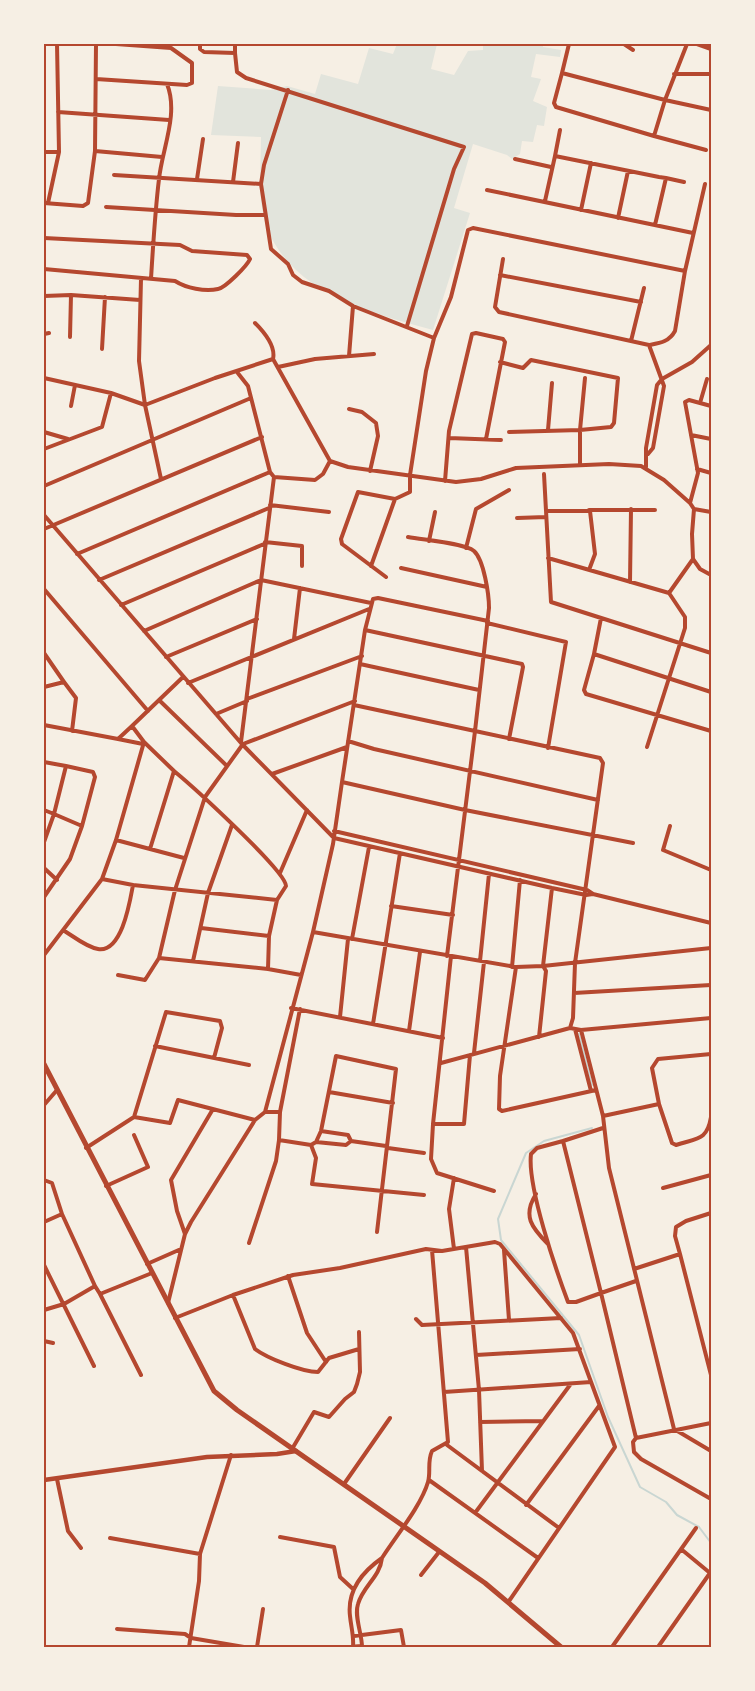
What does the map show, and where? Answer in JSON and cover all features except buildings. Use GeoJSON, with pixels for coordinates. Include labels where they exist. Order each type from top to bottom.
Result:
{"type":"FeatureCollection","features":[{"type":"Feature","properties":{"kind":"main road"},"geometry":{"type":"LineString","coordinates":[[44,1064],[174,1318],[214,1391],[294,1450],[404,1525],[438,1552],[509,1601],[554,1645],[561,1647]]}},
{"type":"Feature","properties":{"kind":"street"},"geometry":{"type":"LineString","coordinates":[[57,44],[59,152],[46,203],[83,206],[87,204],[95,151],[96,44]]}},
{"type":"Feature","properties":{"kind":"street"},"geometry":{"type":"LineString","coordinates":[[96,79],[187,85],[192,83],[192,63],[174,49],[152,45],[116,44]]}},
{"type":"Feature","properties":{"kind":"street"},"geometry":{"type":"LineString","coordinates":[[200,44],[200,49],[204,52],[235,53]]}},
{"type":"Feature","properties":{"kind":"street"},"geometry":{"type":"LineString","coordinates":[[235,44],[239,75],[464,147],[454,169],[407,326]]}},
{"type":"Feature","properties":{"kind":"street"},"geometry":{"type":"LineString","coordinates":[[569,44],[554,103],[556,107],[706,150]]}},
{"type":"Feature","properties":{"kind":"street"},"geometry":{"type":"LineString","coordinates":[[624,44],[633,50]]}},
{"type":"Feature","properties":{"kind":"street"},"geometry":{"type":"LineString","coordinates":[[654,136],[674,74],[687,44]]}},
{"type":"Feature","properties":{"kind":"street"},"geometry":{"type":"LineString","coordinates":[[697,44],[711,49]]}},
{"type":"Feature","properties":{"kind":"street"},"geometry":{"type":"LineString","coordinates":[[562,73],[711,110]]}},
{"type":"Feature","properties":{"kind":"street"},"geometry":{"type":"LineString","coordinates":[[674,74],[711,74]]}},
{"type":"Feature","properties":{"kind":"street"},"geometry":{"type":"LineString","coordinates":[[151,280],[159,178],[162,157],[166,149],[171,99],[166,84]]}},
{"type":"Feature","properties":{"kind":"street"},"geometry":{"type":"LineString","coordinates":[[288,90],[264,165],[261,184],[270,247],[288,264],[297,279],[329,291],[353,306],[434,338]]}},
{"type":"Feature","properties":{"kind":"street"},"geometry":{"type":"LineString","coordinates":[[58,112],[95,113],[168,120]]}},
{"type":"Feature","properties":{"kind":"street"},"geometry":{"type":"LineString","coordinates":[[545,201],[560,130]]}},
{"type":"Feature","properties":{"kind":"street"},"geometry":{"type":"LineString","coordinates":[[197,179],[203,139]]}},
{"type":"Feature","properties":{"kind":"street"},"geometry":{"type":"LineString","coordinates":[[232,182],[238,142]]}},
{"type":"Feature","properties":{"kind":"street"},"geometry":{"type":"LineString","coordinates":[[95,151],[162,157]]}},
{"type":"Feature","properties":{"kind":"street"},"geometry":{"type":"LineString","coordinates":[[44,152],[59,152]]}},
{"type":"Feature","properties":{"kind":"street"},"geometry":{"type":"LineString","coordinates":[[555,156],[684,182]]}},
{"type":"Feature","properties":{"kind":"street"},"geometry":{"type":"LineString","coordinates":[[514,159],[551,167]]}},
{"type":"Feature","properties":{"kind":"street"},"geometry":{"type":"LineString","coordinates":[[581,210],[591,163]]}},
{"type":"Feature","properties":{"kind":"street"},"geometry":{"type":"LineString","coordinates":[[618,218],[628,171]]}},
{"type":"Feature","properties":{"kind":"street"},"geometry":{"type":"LineString","coordinates":[[114,176],[197,179],[261,184]]}},
{"type":"Feature","properties":{"kind":"street"},"geometry":{"type":"LineString","coordinates":[[655,225],[666,178]]}},
{"type":"Feature","properties":{"kind":"street"},"geometry":{"type":"LineString","coordinates":[[504,259],[495,307],[499,312],[649,345],[662,343],[672,337],[675,332],[685,271],[704,184]]}},
{"type":"Feature","properties":{"kind":"street"},"geometry":{"type":"LineString","coordinates":[[487,190],[694,233]]}},
{"type":"Feature","properties":{"kind":"street"},"geometry":{"type":"LineString","coordinates":[[106,207],[264,215]]}},
{"type":"Feature","properties":{"kind":"street"},"geometry":{"type":"LineString","coordinates":[[386,578],[342,544],[341,539],[358,492],[395,498],[402,497],[410,492],[410,475],[422,392],[434,338],[451,297],[467,232],[471,228],[685,271]]}},
{"type":"Feature","properties":{"kind":"street"},"geometry":{"type":"LineString","coordinates":[[44,238],[180,244],[192,251],[247,255],[250,259],[218,289],[186,287],[176,281],[44,269]]}},
{"type":"Feature","properties":{"kind":"street"},"geometry":{"type":"LineString","coordinates":[[500,275],[640,302]]}},
{"type":"Feature","properties":{"kind":"street"},"geometry":{"type":"LineString","coordinates":[[141,279],[138,354],[145,406],[161,478]]}},
{"type":"Feature","properties":{"kind":"street"},"geometry":{"type":"LineString","coordinates":[[631,341],[644,288]]}},
{"type":"Feature","properties":{"kind":"street"},"geometry":{"type":"LineString","coordinates":[[44,296],[71,295],[140,300]]}},
{"type":"Feature","properties":{"kind":"street"},"geometry":{"type":"LineString","coordinates":[[70,337],[71,295]]}},
{"type":"Feature","properties":{"kind":"street"},"geometry":{"type":"LineString","coordinates":[[102,349],[105,297]]}},
{"type":"Feature","properties":{"kind":"street"},"geometry":{"type":"LineString","coordinates":[[349,356],[353,306]]}},
{"type":"Feature","properties":{"kind":"street"},"geometry":{"type":"LineString","coordinates":[[255,323],[262,330],[272,348],[273,359],[330,461],[370,471],[444,481],[481,478],[516,468],[580,464],[631,464],[646,467],[690,503],[694,509],[693,559],[700,568],[711,575]]}},
{"type":"Feature","properties":{"kind":"street"},"geometry":{"type":"LineString","coordinates":[[444,481],[449,438],[472,334],[482,333],[504,340],[486,439]]}},
{"type":"Feature","properties":{"kind":"street"},"geometry":{"type":"LineString","coordinates":[[648,454],[654,448],[664,386],[649,345]]}},
{"type":"Feature","properties":{"kind":"street"},"geometry":{"type":"LineString","coordinates":[[646,467],[648,454],[646,448],[657,385],[662,379],[692,362],[711,345]]}},
{"type":"Feature","properties":{"kind":"street"},"geometry":{"type":"LineString","coordinates":[[278,367],[310,359],[374,354]]}},
{"type":"Feature","properties":{"kind":"street"},"geometry":{"type":"LineString","coordinates":[[44,378],[111,393],[145,406],[273,359]]}},
{"type":"Feature","properties":{"kind":"street"},"geometry":{"type":"LineString","coordinates":[[500,362],[524,368],[531,360],[618,378],[612,426],[580,430],[509,432]]}},
{"type":"Feature","properties":{"kind":"street"},"geometry":{"type":"LineString","coordinates":[[118,975],[145,980],[159,958],[184,858],[205,797],[242,743],[274,477],[270,472],[248,386],[237,372]]}},
{"type":"Feature","properties":{"kind":"street"},"geometry":{"type":"LineString","coordinates":[[580,464],[580,430],[585,378]]}},
{"type":"Feature","properties":{"kind":"street"},"geometry":{"type":"LineString","coordinates":[[700,402],[707,379]]}},
{"type":"Feature","properties":{"kind":"street"},"geometry":{"type":"LineString","coordinates":[[548,430],[552,383]]}},
{"type":"Feature","properties":{"kind":"street"},"geometry":{"type":"LineString","coordinates":[[71,406],[75,385]]}},
{"type":"Feature","properties":{"kind":"street"},"geometry":{"type":"LineString","coordinates":[[44,449],[102,426],[111,393]]}},
{"type":"Feature","properties":{"kind":"street"},"geometry":{"type":"LineString","coordinates":[[44,486],[251,398]]}},
{"type":"Feature","properties":{"kind":"street"},"geometry":{"type":"LineString","coordinates":[[690,503],[698,476],[685,402],[689,400],[711,406]]}},
{"type":"Feature","properties":{"kind":"street"},"geometry":{"type":"LineString","coordinates":[[349,409],[362,412],[376,423],[378,436],[370,471]]}},
{"type":"Feature","properties":{"kind":"street"},"geometry":{"type":"LineString","coordinates":[[44,432],[68,439]]}},
{"type":"Feature","properties":{"kind":"street"},"geometry":{"type":"LineString","coordinates":[[690,435],[711,439]]}},
{"type":"Feature","properties":{"kind":"street"},"geometry":{"type":"LineString","coordinates":[[44,529],[262,437]]}},
{"type":"Feature","properties":{"kind":"street"},"geometry":{"type":"LineString","coordinates":[[449,438],[501,440]]}},
{"type":"Feature","properties":{"kind":"street"},"geometry":{"type":"LineString","coordinates":[[274,477],[315,480],[324,474],[330,461]]}},
{"type":"Feature","properties":{"kind":"street"},"geometry":{"type":"LineString","coordinates":[[697,469],[711,473]]}},
{"type":"Feature","properties":{"kind":"street"},"geometry":{"type":"LineString","coordinates":[[77,554],[270,472]]}},
{"type":"Feature","properties":{"kind":"street"},"geometry":{"type":"LineString","coordinates":[[544,474],[551,602],[711,653]]}},
{"type":"Feature","properties":{"kind":"street"},"geometry":{"type":"LineString","coordinates":[[466,548],[476,509],[509,490]]}},
{"type":"Feature","properties":{"kind":"street"},"geometry":{"type":"LineString","coordinates":[[371,566],[395,498]]}},
{"type":"Feature","properties":{"kind":"street"},"geometry":{"type":"LineString","coordinates":[[99,580],[270,507],[329,512]]}},
{"type":"Feature","properties":{"kind":"street"},"geometry":{"type":"LineString","coordinates":[[630,582],[631,509]]}},
{"type":"Feature","properties":{"kind":"street"},"geometry":{"type":"LineString","coordinates":[[694,509],[711,512]]}},
{"type":"Feature","properties":{"kind":"street"},"geometry":{"type":"LineString","coordinates":[[589,510],[592,515],[594,554],[589,570]]}},
{"type":"Feature","properties":{"kind":"street"},"geometry":{"type":"LineString","coordinates":[[546,511],[655,510]]}},
{"type":"Feature","properties":{"kind":"street"},"geometry":{"type":"LineString","coordinates":[[429,541],[436,512]]}},
{"type":"Feature","properties":{"kind":"street"},"geometry":{"type":"LineString","coordinates":[[44,515],[188,683],[242,743],[334,838],[552,888],[586,895],[593,894]]}},
{"type":"Feature","properties":{"kind":"street"},"geometry":{"type":"LineString","coordinates":[[517,518],[546,517]]}},
{"type":"Feature","properties":{"kind":"street"},"geometry":{"type":"LineString","coordinates":[[408,538],[466,548],[478,556],[487,587],[488,622],[457,866],[441,1062],[432,1124],[431,1159],[437,1173],[494,1190]]}},
{"type":"Feature","properties":{"kind":"street"},"geometry":{"type":"LineString","coordinates":[[120,605],[265,543],[302,546],[302,566]]}},
{"type":"Feature","properties":{"kind":"street"},"geometry":{"type":"LineString","coordinates":[[548,558],[668,593],[685,617],[686,628],[680,642],[659,715],[647,746]]}},
{"type":"Feature","properties":{"kind":"street"},"geometry":{"type":"LineString","coordinates":[[668,593],[693,559]]}},
{"type":"Feature","properties":{"kind":"street"},"geometry":{"type":"LineString","coordinates":[[401,568],[487,587]]}},
{"type":"Feature","properties":{"kind":"street"},"geometry":{"type":"LineString","coordinates":[[144,631],[261,580],[371,603]]}},
{"type":"Feature","properties":{"kind":"street"},"geometry":{"type":"LineString","coordinates":[[294,639],[300,588]]}},
{"type":"Feature","properties":{"kind":"street"},"geometry":{"type":"LineString","coordinates":[[44,589],[148,711]]}},
{"type":"Feature","properties":{"kind":"street"},"geometry":{"type":"LineString","coordinates":[[168,1303],[185,1234],[255,1120],[265,1112],[313,932],[334,838],[365,630],[371,603],[378,598],[488,622],[566,642],[548,748]]}},
{"type":"Feature","properties":{"kind":"street"},"geometry":{"type":"LineString","coordinates":[[188,683],[369,609]]}},
{"type":"Feature","properties":{"kind":"street"},"geometry":{"type":"LineString","coordinates":[[601,618],[584,690],[586,694],[711,731]]}},
{"type":"Feature","properties":{"kind":"street"},"geometry":{"type":"LineString","coordinates":[[166,657],[257,619]]}},
{"type":"Feature","properties":{"kind":"street"},"geometry":{"type":"LineString","coordinates":[[365,630],[523,665],[509,739]]}},
{"type":"Feature","properties":{"kind":"street"},"geometry":{"type":"LineString","coordinates":[[44,653],[77,701],[72,730]]}},
{"type":"Feature","properties":{"kind":"street"},"geometry":{"type":"LineString","coordinates":[[594,654],[711,692]]}},
{"type":"Feature","properties":{"kind":"street"},"geometry":{"type":"LineString","coordinates":[[216,714],[247,700],[362,656]]}},
{"type":"Feature","properties":{"kind":"street"},"geometry":{"type":"LineString","coordinates":[[360,664],[478,690]]}},
{"type":"Feature","properties":{"kind":"street"},"geometry":{"type":"LineString","coordinates":[[118,739],[183,677]]}},
{"type":"Feature","properties":{"kind":"street"},"geometry":{"type":"LineString","coordinates":[[44,687],[64,682]]}},
{"type":"Feature","properties":{"kind":"street"},"geometry":{"type":"LineString","coordinates":[[159,700],[227,766]]}},
{"type":"Feature","properties":{"kind":"street"},"geometry":{"type":"LineString","coordinates":[[242,743],[354,703],[475,732],[602,759],[586,895],[575,963],[573,1028],[603,1116],[610,1168],[636,1281],[674,1429],[711,1451]]}},
{"type":"Feature","properties":{"kind":"street"},"geometry":{"type":"LineString","coordinates":[[44,725],[144,743]]}},
{"type":"Feature","properties":{"kind":"street"},"geometry":{"type":"LineString","coordinates":[[132,726],[144,743],[205,797],[280,873],[287,884],[277,900],[269,936],[268,969]]}},
{"type":"Feature","properties":{"kind":"street"},"geometry":{"type":"LineString","coordinates":[[348,741],[374,749],[598,800]]}},
{"type":"Feature","properties":{"kind":"street"},"geometry":{"type":"LineString","coordinates":[[44,956],[102,879],[116,840],[144,743]]}},
{"type":"Feature","properties":{"kind":"street"},"geometry":{"type":"LineString","coordinates":[[272,774],[348,746]]}},
{"type":"Feature","properties":{"kind":"street"},"geometry":{"type":"LineString","coordinates":[[44,762],[95,774],[82,826],[69,862],[44,897]]}},
{"type":"Feature","properties":{"kind":"street"},"geometry":{"type":"LineString","coordinates":[[44,842],[54,814],[66,766]]}},
{"type":"Feature","properties":{"kind":"street"},"geometry":{"type":"LineString","coordinates":[[150,849],[174,771]]}},
{"type":"Feature","properties":{"kind":"street"},"geometry":{"type":"LineString","coordinates":[[342,782],[465,810],[633,844]]}},
{"type":"Feature","properties":{"kind":"street"},"geometry":{"type":"LineString","coordinates":[[44,810],[82,826]]}},
{"type":"Feature","properties":{"kind":"street"},"geometry":{"type":"LineString","coordinates":[[280,873],[307,810]]}},
{"type":"Feature","properties":{"kind":"street"},"geometry":{"type":"LineString","coordinates":[[193,961],[208,893],[232,825]]}},
{"type":"Feature","properties":{"kind":"street"},"geometry":{"type":"LineString","coordinates":[[670,826],[663,850],[711,870]]}},
{"type":"Feature","properties":{"kind":"street"},"geometry":{"type":"LineString","coordinates":[[329,832],[335,831],[458,859],[711,922]]}},
{"type":"Feature","properties":{"kind":"street"},"geometry":{"type":"LineString","coordinates":[[116,840],[184,858]]}},
{"type":"Feature","properties":{"kind":"street"},"geometry":{"type":"LineString","coordinates":[[340,1017],[350,939],[369,847]]}},
{"type":"Feature","properties":{"kind":"street"},"geometry":{"type":"LineString","coordinates":[[373,1024],[400,853]]}},
{"type":"Feature","properties":{"kind":"street"},"geometry":{"type":"LineString","coordinates":[[44,868],[57,880]]}},
{"type":"Feature","properties":{"kind":"street"},"geometry":{"type":"LineString","coordinates":[[432,1124],[464,1124],[482,962],[489,874]]}},
{"type":"Feature","properties":{"kind":"street"},"geometry":{"type":"LineString","coordinates":[[102,879],[175,890],[277,900]]}},
{"type":"Feature","properties":{"kind":"street"},"geometry":{"type":"LineString","coordinates":[[520,880],[514,967],[500,1076],[500,1110],[593,1091]]}},
{"type":"Feature","properties":{"kind":"street"},"geometry":{"type":"LineString","coordinates":[[63,930],[96,948],[109,948],[124,925],[134,884]]}},
{"type":"Feature","properties":{"kind":"street"},"geometry":{"type":"LineString","coordinates":[[539,1037],[546,972],[543,966],[552,888]]}},
{"type":"Feature","properties":{"kind":"street"},"geometry":{"type":"LineString","coordinates":[[392,906],[452,915]]}},
{"type":"Feature","properties":{"kind":"street"},"geometry":{"type":"LineString","coordinates":[[201,928],[269,936]]}},
{"type":"Feature","properties":{"kind":"street"},"geometry":{"type":"LineString","coordinates":[[313,932],[514,967],[575,963],[711,948]]}},
{"type":"Feature","properties":{"kind":"street"},"geometry":{"type":"LineString","coordinates":[[409,1031],[420,952]]}},
{"type":"Feature","properties":{"kind":"street"},"geometry":{"type":"LineString","coordinates":[[159,958],[268,969],[301,975]]}},
{"type":"Feature","properties":{"kind":"street"},"geometry":{"type":"LineString","coordinates":[[574,993],[711,985]]}},
{"type":"Feature","properties":{"kind":"street"},"geometry":{"type":"LineString","coordinates":[[292,1008],[443,1038]]}},
{"type":"Feature","properties":{"kind":"street"},"geometry":{"type":"LineString","coordinates":[[249,1243],[274,1166],[280,1140],[280,1112],[300,1010]]}},
{"type":"Feature","properties":{"kind":"street"},"geometry":{"type":"LineString","coordinates":[[86,1148],[134,1117],[166,1012],[220,1021],[222,1028],[214,1058]]}},
{"type":"Feature","properties":{"kind":"street"},"geometry":{"type":"LineString","coordinates":[[441,1062],[573,1028],[581,1030],[711,1018]]}},
{"type":"Feature","properties":{"kind":"street"},"geometry":{"type":"LineString","coordinates":[[581,1030],[593,1091]]}},
{"type":"Feature","properties":{"kind":"street"},"geometry":{"type":"LineString","coordinates":[[156,1046],[249,1064]]}},
{"type":"Feature","properties":{"kind":"street"},"geometry":{"type":"LineString","coordinates":[[711,1054],[661,1058],[654,1061],[652,1074],[671,1141],[676,1145],[708,1132],[711,1117]]}},
{"type":"Feature","properties":{"kind":"street"},"geometry":{"type":"LineString","coordinates":[[316,1142],[321,1131],[336,1056],[396,1069],[377,1232]]}},
{"type":"Feature","properties":{"kind":"street"},"geometry":{"type":"LineString","coordinates":[[44,1105],[57,1090]]}},
{"type":"Feature","properties":{"kind":"street"},"geometry":{"type":"LineString","coordinates":[[329,1092],[393,1103]]}},
{"type":"Feature","properties":{"kind":"street"},"geometry":{"type":"LineString","coordinates":[[134,1117],[170,1123],[178,1100],[255,1120]]}},
{"type":"Feature","properties":{"kind":"street"},"geometry":{"type":"LineString","coordinates":[[603,1116],[659,1104]]}},
{"type":"Feature","properties":{"kind":"street"},"geometry":{"type":"LineString","coordinates":[[185,1234],[177,1211],[170,1180],[213,1109]]}},
{"type":"Feature","properties":{"kind":"street"},"geometry":{"type":"LineString","coordinates":[[265,1112],[280,1112]]}},
{"type":"Feature","properties":{"kind":"street"},"geometry":{"type":"LineString","coordinates":[[604,1128],[537,1148],[531,1154],[536,1194],[569,1303],[636,1281]]}},
{"type":"Feature","properties":{"kind":"street"},"geometry":{"type":"LineString","coordinates":[[321,1131],[348,1135],[351,1141]]}},
{"type":"Feature","properties":{"kind":"street"},"geometry":{"type":"LineString","coordinates":[[106,1186],[148,1167],[134,1135]]}},
{"type":"Feature","properties":{"kind":"street"},"geometry":{"type":"LineString","coordinates":[[280,1140],[311,1144],[316,1142],[346,1145],[351,1141],[424,1153]]}},
{"type":"Feature","properties":{"kind":"street"},"geometry":{"type":"LineString","coordinates":[[563,1141],[636,1438],[633,1442],[634,1452],[641,1459],[711,1499]]}},
{"type":"Feature","properties":{"kind":"street"},"geometry":{"type":"LineString","coordinates":[[311,1144],[316,1158],[312,1184],[424,1195]]}},
{"type":"Feature","properties":{"kind":"street"},"geometry":{"type":"LineString","coordinates":[[663,1188],[711,1175]]}},
{"type":"Feature","properties":{"kind":"street"},"geometry":{"type":"LineString","coordinates":[[454,1178],[449,1209],[454,1249]]}},
{"type":"Feature","properties":{"kind":"street"},"geometry":{"type":"LineString","coordinates":[[44,1180],[52,1183],[62,1214],[95,1286],[141,1375]]}},
{"type":"Feature","properties":{"kind":"street"},"geometry":{"type":"LineString","coordinates":[[536,1194],[530,1204],[530,1223],[550,1245]]}},
{"type":"Feature","properties":{"kind":"street"},"geometry":{"type":"LineString","coordinates":[[711,1213],[686,1221],[676,1227],[675,1236],[711,1375]]}},
{"type":"Feature","properties":{"kind":"street"},"geometry":{"type":"LineString","coordinates":[[44,1222],[62,1214]]}},
{"type":"Feature","properties":{"kind":"street"},"geometry":{"type":"LineString","coordinates":[[174,1318],[233,1294],[288,1276],[340,1268],[426,1249],[454,1249],[495,1242],[504,1248],[573,1333],[615,1448],[509,1601]]}},
{"type":"Feature","properties":{"kind":"street"},"geometry":{"type":"LineString","coordinates":[[466,1247],[479,1390],[482,1471]]}},
{"type":"Feature","properties":{"kind":"street"},"geometry":{"type":"LineString","coordinates":[[504,1248],[510,1320]]}},
{"type":"Feature","properties":{"kind":"street"},"geometry":{"type":"LineString","coordinates":[[147,1264],[181,1249]]}},
{"type":"Feature","properties":{"kind":"street"},"geometry":{"type":"LineString","coordinates":[[432,1250],[447,1444]]}},
{"type":"Feature","properties":{"kind":"street"},"geometry":{"type":"LineString","coordinates":[[634,1269],[680,1254]]}},
{"type":"Feature","properties":{"kind":"street"},"geometry":{"type":"LineString","coordinates":[[44,1266],[94,1366]]}},
{"type":"Feature","properties":{"kind":"street"},"geometry":{"type":"LineString","coordinates":[[100,1294],[152,1273]]}},
{"type":"Feature","properties":{"kind":"street"},"geometry":{"type":"LineString","coordinates":[[288,1276],[307,1333],[326,1362]]}},
{"type":"Feature","properties":{"kind":"street"},"geometry":{"type":"LineString","coordinates":[[44,1310],[64,1304],[95,1286]]}},
{"type":"Feature","properties":{"kind":"street"},"geometry":{"type":"LineString","coordinates":[[233,1294],[256,1351],[312,1372],[319,1371],[329,1358],[359,1349]]}},
{"type":"Feature","properties":{"kind":"street"},"geometry":{"type":"LineString","coordinates":[[416,1319],[422,1325],[561,1318]]}},
{"type":"Feature","properties":{"kind":"street"},"geometry":{"type":"LineString","coordinates":[[44,1480],[231,1455],[277,1454],[294,1450],[314,1412],[329,1417],[354,1392],[360,1372],[359,1332]]}},
{"type":"Feature","properties":{"kind":"street"},"geometry":{"type":"LineString","coordinates":[[44,1341],[53,1343]]}},
{"type":"Feature","properties":{"kind":"street"},"geometry":{"type":"LineString","coordinates":[[476,1355],[580,1349]]}},
{"type":"Feature","properties":{"kind":"street"},"geometry":{"type":"LineString","coordinates":[[444,1392],[570,1385],[591,1382]]}},
{"type":"Feature","properties":{"kind":"street"},"geometry":{"type":"LineString","coordinates":[[475,1513],[570,1385]]}},
{"type":"Feature","properties":{"kind":"street"},"geometry":{"type":"LineString","coordinates":[[526,1505],[599,1406]]}},
{"type":"Feature","properties":{"kind":"street"},"geometry":{"type":"LineString","coordinates":[[344,1484],[390,1418]]}},
{"type":"Feature","properties":{"kind":"street"},"geometry":{"type":"LineString","coordinates":[[480,1422],[543,1421]]}},
{"type":"Feature","properties":{"kind":"street"},"geometry":{"type":"LineString","coordinates":[[636,1438],[711,1423]]}},
{"type":"Feature","properties":{"kind":"street"},"geometry":{"type":"LineString","coordinates":[[447,1444],[496,1483],[559,1528]]}},
{"type":"Feature","properties":{"kind":"street"},"geometry":{"type":"LineString","coordinates":[[353,1647],[354,1636],[349,1602],[353,1589],[373,1565],[382,1558],[404,1525],[429,1480],[428,1464],[432,1451],[447,1444]]}},
{"type":"Feature","properties":{"kind":"street"},"geometry":{"type":"LineString","coordinates":[[189,1647],[200,1554],[231,1455]]}},
{"type":"Feature","properties":{"kind":"street"},"geometry":{"type":"LineString","coordinates":[[57,1479],[68,1531],[81,1548]]}},
{"type":"Feature","properties":{"kind":"street"},"geometry":{"type":"LineString","coordinates":[[429,1480],[538,1558]]}},
{"type":"Feature","properties":{"kind":"street"},"geometry":{"type":"LineString","coordinates":[[612,1647],[696,1528]]}},
{"type":"Feature","properties":{"kind":"street"},"geometry":{"type":"LineString","coordinates":[[280,1537],[334,1548],[340,1577],[353,1589]]}},
{"type":"Feature","properties":{"kind":"street"},"geometry":{"type":"LineString","coordinates":[[110,1538],[200,1554]]}},
{"type":"Feature","properties":{"kind":"street"},"geometry":{"type":"LineString","coordinates":[[658,1647],[709,1572],[681,1549]]}},
{"type":"Feature","properties":{"kind":"street"},"geometry":{"type":"LineString","coordinates":[[421,1575],[438,1552]]}},
{"type":"Feature","properties":{"kind":"street"},"geometry":{"type":"LineString","coordinates":[[348,1647],[362,1646],[357,1608],[359,1600],[381,1568],[382,1558]]}},
{"type":"Feature","properties":{"kind":"street"},"geometry":{"type":"LineString","coordinates":[[706,1578],[711,1581]]}},
{"type":"Feature","properties":{"kind":"street"},"geometry":{"type":"LineString","coordinates":[[257,1647],[263,1609]]}},
{"type":"Feature","properties":{"kind":"street"},"geometry":{"type":"LineString","coordinates":[[117,1630],[185,1634],[191,1638],[244,1647]]}},
{"type":"Feature","properties":{"kind":"street"},"geometry":{"type":"LineString","coordinates":[[354,1636],[401,1630],[404,1647]]}},
{"type":"Feature","properties":{"kind":"shaded area"},"geometry":{"type":"Polygon","coordinates":[[[397,44],[437,44],[431,69],[454,75],[468,51],[483,50],[483,44],[543,44],[543,47],[561,50],[560,57],[536,54],[531,77],[541,79],[533,101],[547,107],[544,126],[537,125],[533,142],[522,141],[520,154],[512,159],[507,155],[473,144],[454,208],[470,213],[433,330],[361,308],[315,285],[295,269],[279,251],[264,218],[260,183],[261,137],[211,135],[218,86],[271,90],[287,86],[315,94],[321,74],[358,84],[369,48],[393,54],[397,44]]]}},
{"type":"Feature","properties":{"kind":"waterway"},"geometry":{"type":"LineString","coordinates":[[579,1034],[592,1085]]}},
{"type":"Feature","properties":{"kind":"waterway"},"geometry":{"type":"LineString","coordinates":[[592,1128],[544,1141],[526,1153],[498,1219],[501,1240],[579,1335],[608,1417],[640,1487],[666,1502],[677,1515],[699,1527],[711,1543]]}}]}
